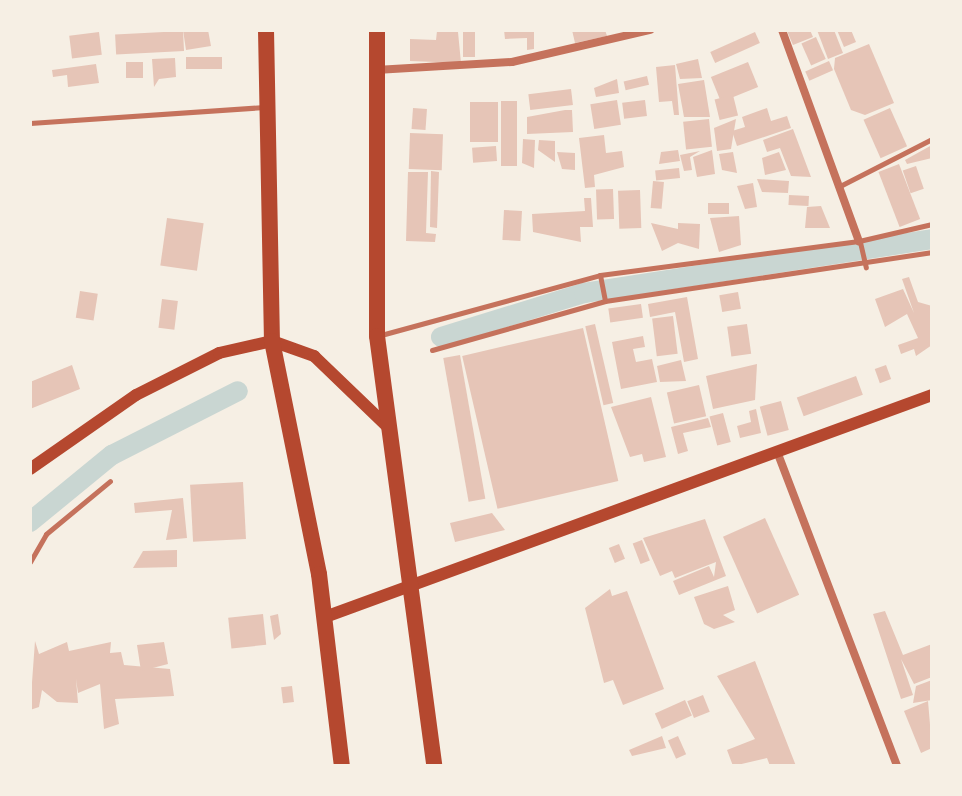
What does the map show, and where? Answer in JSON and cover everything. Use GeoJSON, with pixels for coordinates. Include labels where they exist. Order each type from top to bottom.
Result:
{"type":"FeatureCollection","features":[{"type":"Feature","properties":{"kind":"highway"},"geometry":{"type":"LineString","coordinates":[[266,30],[265,107],[272,341],[325,617],[342,766]]}},
{"type":"Feature","properties":{"kind":"highway"},"geometry":{"type":"LineString","coordinates":[[377,30],[377,336],[416,587],[434,766]]}},
{"type":"Feature","properties":{"kind":"main road"},"geometry":{"type":"LineString","coordinates":[[30,469],[136,395],[219,353],[272,341],[314,356],[394,434]]}},
{"type":"Feature","properties":{"kind":"main road"},"geometry":{"type":"LineString","coordinates":[[325,617],[416,587],[932,395]]}},
{"type":"Feature","properties":{"kind":"street"},"geometry":{"type":"LineString","coordinates":[[375,70],[512,62],[650,30]]}},
{"type":"Feature","properties":{"kind":"street"},"geometry":{"type":"LineString","coordinates":[[782,30],[860,243]]}},
{"type":"Feature","properties":{"kind":"street"},"geometry":{"type":"LineString","coordinates":[[778,454],[897,766]]}},
{"type":"Feature","properties":{"kind":"lane"},"geometry":{"type":"LineString","coordinates":[[30,123],[265,107]]}},
{"type":"Feature","properties":{"kind":"lane"},"geometry":{"type":"LineString","coordinates":[[838,187],[932,139]]}},
{"type":"Feature","properties":{"kind":"lane"},"geometry":{"type":"LineString","coordinates":[[377,336],[600,275],[860,243],[932,224]]}},
{"type":"Feature","properties":{"kind":"lane"},"geometry":{"type":"LineString","coordinates":[[860,243],[866,267]]}},
{"type":"Feature","properties":{"kind":"lane"},"geometry":{"type":"LineString","coordinates":[[432,350],[605,301],[866,267],[932,252]]}},
{"type":"Feature","properties":{"kind":"lane"},"geometry":{"type":"LineString","coordinates":[[600,275],[605,301]]}},
{"type":"Feature","properties":{"kind":"lane"},"geometry":{"type":"LineString","coordinates":[[30,562],[46,534],[110,481]]}},
{"type":"Feature","properties":{"kind":"building"},"geometry":{"type":"Polygon","coordinates":[[[463,30],[475,30],[475,57],[463,57],[463,30]]]}},
{"type":"Feature","properties":{"kind":"building"},"geometry":{"type":"Polygon","coordinates":[[[504,30],[534,30],[534,49],[527,50],[527,38],[505,39],[504,30]]]}},
{"type":"Feature","properties":{"kind":"building"},"geometry":{"type":"Polygon","coordinates":[[[572,30],[605,30],[607,36],[575,43],[572,30]]]}},
{"type":"Feature","properties":{"kind":"building"},"geometry":{"type":"Polygon","coordinates":[[[810,30],[813,37],[793,45],[787,31],[810,30]]]}},
{"type":"Feature","properties":{"kind":"building"},"geometry":{"type":"Polygon","coordinates":[[[817,30],[834,30],[843,53],[828,59],[817,30]]]}},
{"type":"Feature","properties":{"kind":"building"},"geometry":{"type":"Polygon","coordinates":[[[837,30],[851,30],[856,42],[844,47],[837,30]]]}},
{"type":"Feature","properties":{"kind":"building"},"geometry":{"type":"Polygon","coordinates":[[[183,31],[184,51],[116,55],[115,35],[183,31]]]}},
{"type":"Feature","properties":{"kind":"building"},"geometry":{"type":"Polygon","coordinates":[[[183,31],[184,51],[116,55],[115,35],[183,31]]]}},
{"type":"Feature","properties":{"kind":"building"},"geometry":{"type":"Polygon","coordinates":[[[437,31],[458,32],[461,63],[410,61],[410,39],[436,40],[437,31]]]}},
{"type":"Feature","properties":{"kind":"building"},"geometry":{"type":"Polygon","coordinates":[[[99,32],[102,55],[72,58],[69,36],[99,32]]]}},
{"type":"Feature","properties":{"kind":"building"},"geometry":{"type":"Polygon","coordinates":[[[755,32],[760,43],[715,63],[710,52],[755,32]]]}},
{"type":"Feature","properties":{"kind":"building"},"geometry":{"type":"Polygon","coordinates":[[[816,37],[826,59],[811,65],[801,44],[816,37]]]}},
{"type":"Feature","properties":{"kind":"building"},"geometry":{"type":"Polygon","coordinates":[[[869,44],[894,103],[865,115],[851,110],[834,69],[835,58],[869,44]]]}},
{"type":"Feature","properties":{"kind":"building"},"geometry":{"type":"Polygon","coordinates":[[[186,57],[222,57],[222,69],[186,69],[186,57]]]}},
{"type":"Feature","properties":{"kind":"building"},"geometry":{"type":"Polygon","coordinates":[[[175,58],[176,77],[159,79],[154,87],[152,59],[175,58]]]}},
{"type":"Feature","properties":{"kind":"building"},"geometry":{"type":"Polygon","coordinates":[[[698,59],[702,78],[680,79],[676,64],[698,59]]]}},
{"type":"Feature","properties":{"kind":"building"},"geometry":{"type":"Polygon","coordinates":[[[829,61],[833,70],[809,81],[805,72],[829,61]]]}},
{"type":"Feature","properties":{"kind":"building"},"geometry":{"type":"Polygon","coordinates":[[[126,62],[143,62],[143,78],[126,78],[126,62]]]}},
{"type":"Feature","properties":{"kind":"building"},"geometry":{"type":"Polygon","coordinates":[[[748,62],[758,87],[721,102],[711,77],[748,62]]]}},
{"type":"Feature","properties":{"kind":"building"},"geometry":{"type":"Polygon","coordinates":[[[96,64],[99,83],[68,87],[67,75],[53,77],[52,70],[96,64]]]}},
{"type":"Feature","properties":{"kind":"building"},"geometry":{"type":"Polygon","coordinates":[[[675,65],[679,115],[674,115],[672,101],[659,102],[656,67],[675,65]]]}},
{"type":"Feature","properties":{"kind":"building"},"geometry":{"type":"Polygon","coordinates":[[[647,76],[649,85],[626,90],[624,81],[647,76]]]}},
{"type":"Feature","properties":{"kind":"building"},"geometry":{"type":"Polygon","coordinates":[[[617,79],[619,93],[596,97],[594,88],[617,79]]]}},
{"type":"Feature","properties":{"kind":"building"},"geometry":{"type":"Polygon","coordinates":[[[704,80],[710,117],[684,117],[678,84],[704,80]]]}},
{"type":"Feature","properties":{"kind":"building"},"geometry":{"type":"Polygon","coordinates":[[[571,89],[573,105],[530,110],[528,94],[571,89]]]}},
{"type":"Feature","properties":{"kind":"building"},"geometry":{"type":"Polygon","coordinates":[[[733,95],[738,115],[720,120],[715,100],[733,95]]]}},
{"type":"Feature","properties":{"kind":"building"},"geometry":{"type":"Polygon","coordinates":[[[617,100],[621,125],[594,129],[590,104],[617,100]]]}},
{"type":"Feature","properties":{"kind":"building"},"geometry":{"type":"Polygon","coordinates":[[[645,100],[647,116],[624,119],[622,103],[645,100]]]}},
{"type":"Feature","properties":{"kind":"building"},"geometry":{"type":"Polygon","coordinates":[[[501,101],[517,101],[517,166],[501,166],[501,101]]]}},
{"type":"Feature","properties":{"kind":"building"},"geometry":{"type":"Polygon","coordinates":[[[470,102],[498,102],[498,142],[470,142],[470,102]]]}},
{"type":"Feature","properties":{"kind":"building"},"geometry":{"type":"Polygon","coordinates":[[[413,108],[427,109],[426,130],[412,129],[413,108]]]}},
{"type":"Feature","properties":{"kind":"building"},"geometry":{"type":"Polygon","coordinates":[[[767,108],[771,121],[787,116],[791,128],[737,146],[732,131],[745,127],[742,117],[767,108]]]}},
{"type":"Feature","properties":{"kind":"building"},"geometry":{"type":"Polygon","coordinates":[[[890,108],[907,146],[881,158],[864,120],[890,108]]]}},
{"type":"Feature","properties":{"kind":"building"},"geometry":{"type":"Polygon","coordinates":[[[572,110],[573,132],[527,134],[527,117],[572,110]]]}},
{"type":"Feature","properties":{"kind":"building"},"geometry":{"type":"Polygon","coordinates":[[[709,119],[712,147],[686,150],[683,122],[709,119]]]}},
{"type":"Feature","properties":{"kind":"building"},"geometry":{"type":"Polygon","coordinates":[[[736,119],[731,149],[717,151],[714,128],[736,119]]]}},
{"type":"Feature","properties":{"kind":"building"},"geometry":{"type":"Polygon","coordinates":[[[793,129],[811,177],[791,176],[780,148],[767,152],[763,140],[793,129]]]}},
{"type":"Feature","properties":{"kind":"building"},"geometry":{"type":"Polygon","coordinates":[[[410,133],[443,134],[442,170],[409,169],[410,133]]]}},
{"type":"Feature","properties":{"kind":"building"},"geometry":{"type":"Polygon","coordinates":[[[604,135],[606,153],[622,151],[624,167],[594,175],[595,187],[585,188],[579,138],[604,135]]]}},
{"type":"Feature","properties":{"kind":"building"},"geometry":{"type":"Polygon","coordinates":[[[523,139],[535,140],[534,168],[522,163],[523,139]]]}},
{"type":"Feature","properties":{"kind":"building"},"geometry":{"type":"Polygon","coordinates":[[[539,140],[555,141],[555,162],[538,150],[539,140]]]}},
{"type":"Feature","properties":{"kind":"building"},"geometry":{"type":"Polygon","coordinates":[[[932,145],[932,158],[907,164],[905,160],[932,145]]]}},
{"type":"Feature","properties":{"kind":"building"},"geometry":{"type":"Polygon","coordinates":[[[496,146],[497,161],[473,163],[472,148],[496,146]]]}},
{"type":"Feature","properties":{"kind":"building"},"geometry":{"type":"Polygon","coordinates":[[[678,150],[680,161],[659,164],[661,152],[678,150]]]}},
{"type":"Feature","properties":{"kind":"building"},"geometry":{"type":"Polygon","coordinates":[[[712,150],[715,174],[697,177],[693,157],[712,150]]]}},
{"type":"Feature","properties":{"kind":"building"},"geometry":{"type":"Polygon","coordinates":[[[700,151],[690,157],[692,170],[684,171],[680,155],[700,151]]]}},
{"type":"Feature","properties":{"kind":"building"},"geometry":{"type":"Polygon","coordinates":[[[557,152],[575,153],[575,170],[562,169],[557,152]]]}},
{"type":"Feature","properties":{"kind":"building"},"geometry":{"type":"Polygon","coordinates":[[[733,152],[737,173],[722,170],[719,154],[733,152]]]}},
{"type":"Feature","properties":{"kind":"building"},"geometry":{"type":"Polygon","coordinates":[[[779,152],[786,170],[765,175],[762,158],[779,152]]]}},
{"type":"Feature","properties":{"kind":"building"},"geometry":{"type":"Polygon","coordinates":[[[899,164],[920,219],[900,227],[878,172],[899,164]]]}},
{"type":"Feature","properties":{"kind":"building"},"geometry":{"type":"Polygon","coordinates":[[[916,166],[924,189],[911,193],[903,171],[916,166]]]}},
{"type":"Feature","properties":{"kind":"building"},"geometry":{"type":"Polygon","coordinates":[[[679,168],[680,178],[656,180],[655,171],[679,168]]]}},
{"type":"Feature","properties":{"kind":"building"},"geometry":{"type":"Polygon","coordinates":[[[431,171],[439,172],[437,228],[430,227],[431,171]]]}},
{"type":"Feature","properties":{"kind":"building"},"geometry":{"type":"Polygon","coordinates":[[[408,172],[428,172],[426,233],[436,234],[435,242],[406,241],[408,172]]]}},
{"type":"Feature","properties":{"kind":"building"},"geometry":{"type":"Polygon","coordinates":[[[757,179],[789,181],[788,193],[762,192],[757,179]]]}},
{"type":"Feature","properties":{"kind":"building"},"geometry":{"type":"Polygon","coordinates":[[[653,181],[664,182],[662,209],[651,208],[653,181]]]}},
{"type":"Feature","properties":{"kind":"building"},"geometry":{"type":"Polygon","coordinates":[[[753,183],[757,207],[745,209],[737,186],[753,183]]]}},
{"type":"Feature","properties":{"kind":"building"},"geometry":{"type":"Polygon","coordinates":[[[613,189],[614,219],[597,220],[596,190],[613,189]]]}},
{"type":"Feature","properties":{"kind":"building"},"geometry":{"type":"Polygon","coordinates":[[[640,190],[641,228],[619,229],[618,191],[640,190]]]}},
{"type":"Feature","properties":{"kind":"building"},"geometry":{"type":"Polygon","coordinates":[[[789,195],[809,196],[808,206],[788,205],[789,195]]]}},
{"type":"Feature","properties":{"kind":"building"},"geometry":{"type":"Polygon","coordinates":[[[584,198],[591,198],[593,227],[580,227],[581,242],[533,232],[532,214],[585,211],[584,198]]]}},
{"type":"Feature","properties":{"kind":"building"},"geometry":{"type":"Polygon","coordinates":[[[708,203],[729,203],[729,214],[708,214],[708,203]]]}},
{"type":"Feature","properties":{"kind":"building"},"geometry":{"type":"Polygon","coordinates":[[[821,206],[830,228],[805,228],[807,207],[821,206]]]}},
{"type":"Feature","properties":{"kind":"building"},"geometry":{"type":"Polygon","coordinates":[[[504,210],[522,211],[520,241],[502,240],[504,210]]]}},
{"type":"Feature","properties":{"kind":"building"},"geometry":{"type":"Polygon","coordinates":[[[739,216],[741,245],[719,252],[710,218],[739,216]]]}},
{"type":"Feature","properties":{"kind":"building"},"geometry":{"type":"Polygon","coordinates":[[[167,218],[204,223],[197,271],[160,266],[167,218]]]}},
{"type":"Feature","properties":{"kind":"building"},"geometry":{"type":"Polygon","coordinates":[[[651,223],[678,229],[678,223],[700,224],[699,249],[678,243],[662,251],[651,223]]]}},
{"type":"Feature","properties":{"kind":"building"},"geometry":{"type":"Polygon","coordinates":[[[909,277],[918,302],[932,306],[932,345],[916,356],[914,349],[901,354],[898,345],[918,338],[907,314],[885,327],[875,299],[903,289],[914,313],[902,279],[909,277]]]}},
{"type":"Feature","properties":{"kind":"building"},"geometry":{"type":"Polygon","coordinates":[[[80,291],[98,294],[94,320],[76,318],[80,291]]]}},
{"type":"Feature","properties":{"kind":"building"},"geometry":{"type":"Polygon","coordinates":[[[738,292],[741,309],[722,312],[719,295],[738,292]]]}},
{"type":"Feature","properties":{"kind":"building"},"geometry":{"type":"Polygon","coordinates":[[[687,297],[698,359],[684,362],[675,312],[650,317],[648,304],[687,297]]]}},
{"type":"Feature","properties":{"kind":"building"},"geometry":{"type":"Polygon","coordinates":[[[162,299],[178,301],[174,330],[158,328],[162,299]]]}},
{"type":"Feature","properties":{"kind":"building"},"geometry":{"type":"Polygon","coordinates":[[[641,304],[643,318],[610,322],[608,309],[641,304]]]}},
{"type":"Feature","properties":{"kind":"building"},"geometry":{"type":"Polygon","coordinates":[[[673,316],[678,354],[657,356],[652,319],[673,316]]]}},
{"type":"Feature","properties":{"kind":"building"},"geometry":{"type":"Polygon","coordinates":[[[595,324],[613,403],[603,405],[585,326],[595,324]]]}},
{"type":"Feature","properties":{"kind":"building"},"geometry":{"type":"Polygon","coordinates":[[[747,324],[751,354],[731,356],[727,327],[747,324]]]}},
{"type":"Feature","properties":{"kind":"building"},"geometry":{"type":"Polygon","coordinates":[[[583,328],[618,481],[497,509],[462,356],[583,328]]]}},
{"type":"Feature","properties":{"kind":"building"},"geometry":{"type":"Polygon","coordinates":[[[643,336],[645,347],[633,349],[636,362],[652,359],[657,382],[621,389],[612,342],[643,336]]]}},
{"type":"Feature","properties":{"kind":"building"},"geometry":{"type":"Polygon","coordinates":[[[460,355],[485,499],[469,502],[443,358],[460,355]]]}},
{"type":"Feature","properties":{"kind":"building"},"geometry":{"type":"Polygon","coordinates":[[[681,360],[686,381],[660,382],[657,366],[681,360]]]}},
{"type":"Feature","properties":{"kind":"building"},"geometry":{"type":"Polygon","coordinates":[[[757,364],[755,400],[713,409],[706,376],[757,364]]]}},
{"type":"Feature","properties":{"kind":"building"},"geometry":{"type":"Polygon","coordinates":[[[72,365],[80,389],[30,409],[30,382],[72,365]]]}},
{"type":"Feature","properties":{"kind":"building"},"geometry":{"type":"Polygon","coordinates":[[[886,365],[891,379],[880,383],[875,369],[886,365]]]}},
{"type":"Feature","properties":{"kind":"building"},"geometry":{"type":"Polygon","coordinates":[[[856,376],[863,395],[804,416],[797,398],[856,376]]]}},
{"type":"Feature","properties":{"kind":"building"},"geometry":{"type":"Polygon","coordinates":[[[699,385],[706,416],[674,424],[667,392],[699,385]]]}},
{"type":"Feature","properties":{"kind":"building"},"geometry":{"type":"Polygon","coordinates":[[[651,397],[666,457],[644,462],[642,454],[630,457],[611,407],[651,397]]]}},
{"type":"Feature","properties":{"kind":"building"},"geometry":{"type":"Polygon","coordinates":[[[781,401],[789,430],[768,436],[760,407],[781,401]]]}},
{"type":"Feature","properties":{"kind":"building"},"geometry":{"type":"Polygon","coordinates":[[[756,409],[761,433],[740,438],[737,426],[751,422],[749,411],[756,409]]]}},
{"type":"Feature","properties":{"kind":"building"},"geometry":{"type":"Polygon","coordinates":[[[723,413],[731,442],[717,446],[709,417],[723,413]]]}},
{"type":"Feature","properties":{"kind":"building"},"geometry":{"type":"Polygon","coordinates":[[[708,418],[711,427],[683,433],[688,451],[678,454],[671,427],[708,418]]]}},
{"type":"Feature","properties":{"kind":"building"},"geometry":{"type":"Polygon","coordinates":[[[243,482],[246,539],[193,542],[190,485],[243,482]]]}},
{"type":"Feature","properties":{"kind":"building"},"geometry":{"type":"Polygon","coordinates":[[[183,498],[187,538],[166,540],[172,510],[135,513],[134,503],[183,498]]]}},
{"type":"Feature","properties":{"kind":"building"},"geometry":{"type":"Polygon","coordinates":[[[492,513],[505,530],[455,542],[450,523],[492,513]]]}},
{"type":"Feature","properties":{"kind":"building"},"geometry":{"type":"Polygon","coordinates":[[[765,518],[799,595],[757,613],[723,537],[765,518]]]}},
{"type":"Feature","properties":{"kind":"building"},"geometry":{"type":"Polygon","coordinates":[[[705,519],[726,576],[679,595],[673,581],[709,566],[714,577],[716,562],[675,578],[672,571],[660,576],[643,538],[705,519]]]}},
{"type":"Feature","properties":{"kind":"building"},"geometry":{"type":"Polygon","coordinates":[[[642,540],[650,561],[641,564],[633,544],[642,540]]]}},
{"type":"Feature","properties":{"kind":"building"},"geometry":{"type":"Polygon","coordinates":[[[619,544],[625,559],[615,563],[609,548],[619,544]]]}},
{"type":"Feature","properties":{"kind":"building"},"geometry":{"type":"Polygon","coordinates":[[[177,550],[177,567],[133,568],[143,551],[177,550]]]}},
{"type":"Feature","properties":{"kind":"building"},"geometry":{"type":"Polygon","coordinates":[[[728,586],[735,610],[723,615],[735,622],[714,629],[704,624],[694,597],[728,586]]]}},
{"type":"Feature","properties":{"kind":"building"},"geometry":{"type":"Polygon","coordinates":[[[610,589],[612,596],[627,591],[664,689],[623,705],[613,680],[604,683],[585,608],[610,589]]]}},
{"type":"Feature","properties":{"kind":"building"},"geometry":{"type":"Polygon","coordinates":[[[885,611],[903,655],[932,644],[932,677],[914,684],[901,659],[913,695],[901,699],[873,614],[885,611]]]}},
{"type":"Feature","properties":{"kind":"building"},"geometry":{"type":"Polygon","coordinates":[[[263,614],[266,645],[231,648],[228,618],[263,614]]]}},
{"type":"Feature","properties":{"kind":"building"},"geometry":{"type":"Polygon","coordinates":[[[278,614],[281,634],[274,640],[270,616],[278,614]]]}},
{"type":"Feature","properties":{"kind":"building"},"geometry":{"type":"Polygon","coordinates":[[[35,641],[39,654],[67,642],[69,651],[111,642],[110,653],[121,652],[124,665],[170,669],[174,696],[115,699],[119,724],[104,729],[100,684],[78,693],[76,679],[78,703],[57,702],[42,690],[39,707],[30,710],[35,641]]]}},
{"type":"Feature","properties":{"kind":"building"},"geometry":{"type":"Polygon","coordinates":[[[164,642],[168,664],[141,671],[137,645],[164,642]]]}},
{"type":"Feature","properties":{"kind":"building"},"geometry":{"type":"Polygon","coordinates":[[[755,661],[796,766],[770,766],[767,758],[733,766],[727,750],[755,739],[717,676],[755,661]]]}},
{"type":"Feature","properties":{"kind":"building"},"geometry":{"type":"Polygon","coordinates":[[[932,680],[932,700],[913,703],[916,686],[932,680]]]}},
{"type":"Feature","properties":{"kind":"building"},"geometry":{"type":"Polygon","coordinates":[[[292,686],[294,702],[283,703],[281,687],[292,686]]]}},
{"type":"Feature","properties":{"kind":"building"},"geometry":{"type":"Polygon","coordinates":[[[703,695],[710,712],[694,718],[687,701],[703,695]]]}},
{"type":"Feature","properties":{"kind":"building"},"geometry":{"type":"Polygon","coordinates":[[[685,700],[692,716],[662,729],[655,713],[685,700]]]}},
{"type":"Feature","properties":{"kind":"building"},"geometry":{"type":"Polygon","coordinates":[[[928,701],[932,748],[921,753],[904,711],[928,701]]]}},
{"type":"Feature","properties":{"kind":"building"},"geometry":{"type":"Polygon","coordinates":[[[662,736],[666,748],[632,756],[629,750],[662,736]]]}},
{"type":"Feature","properties":{"kind":"building"},"geometry":{"type":"Polygon","coordinates":[[[678,736],[686,754],[676,759],[668,740],[678,736]]]}},
{"type":"Feature","properties":{"kind":"waterway"},"geometry":{"type":"LineString","coordinates":[[441,337],[584,293],[932,239]]}},
{"type":"Feature","properties":{"kind":"waterway"},"geometry":{"type":"LineString","coordinates":[[30,522],[112,455],[238,391]]}}]}
